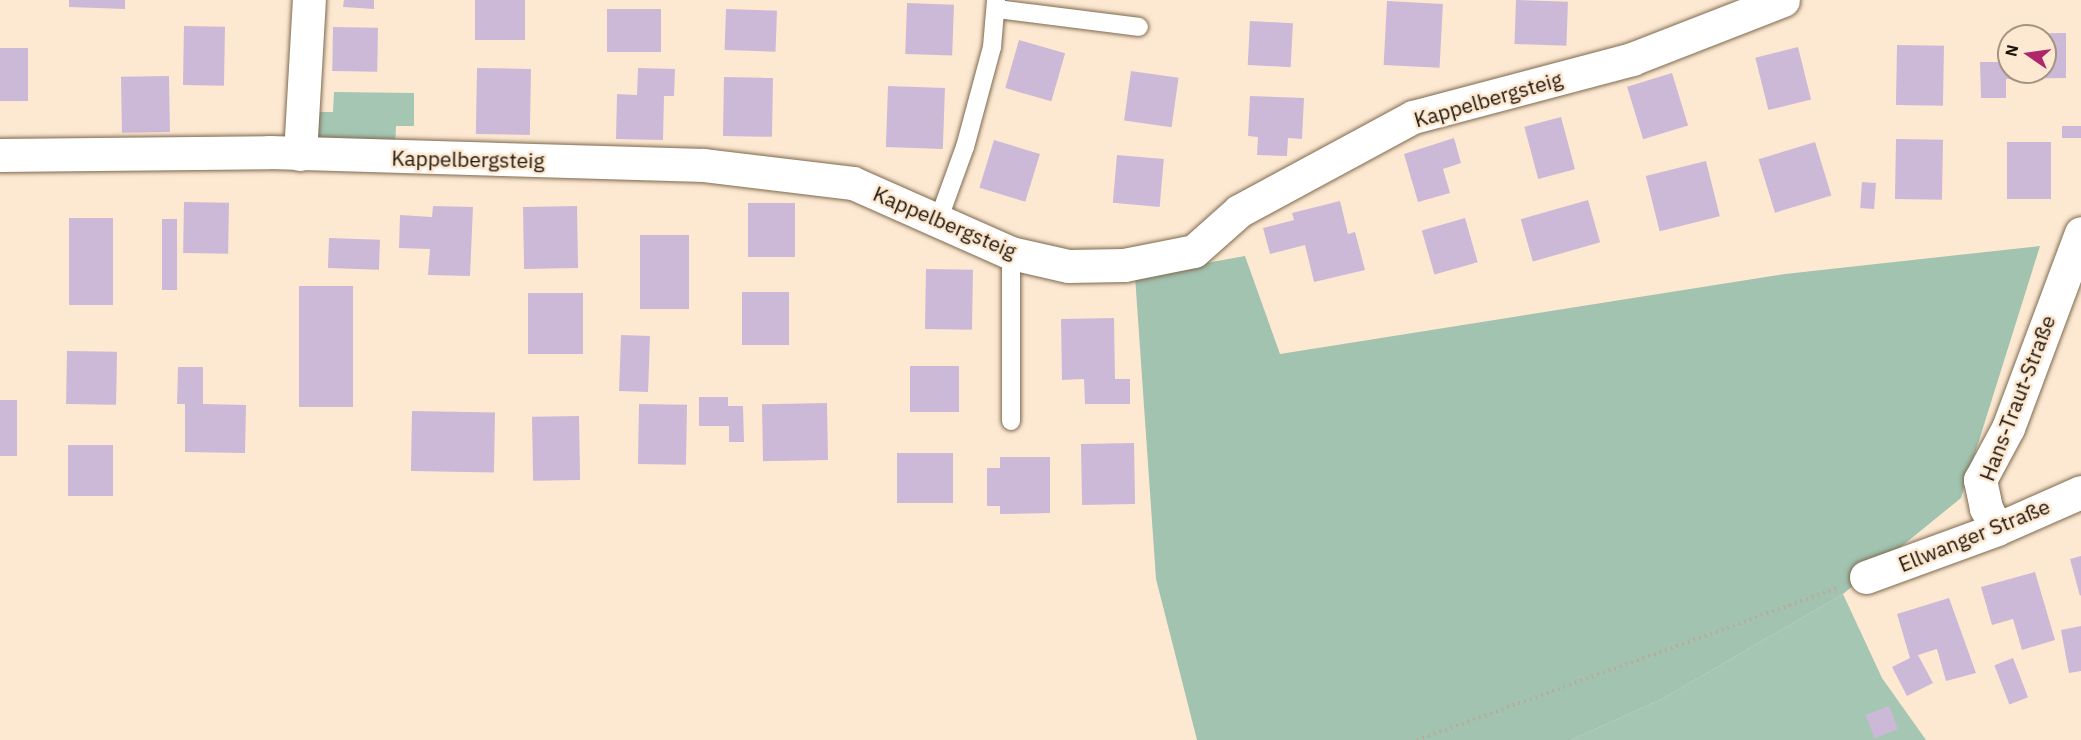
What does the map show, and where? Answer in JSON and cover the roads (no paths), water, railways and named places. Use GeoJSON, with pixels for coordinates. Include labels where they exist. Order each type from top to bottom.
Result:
{"type":"FeatureCollection","features":[{"type":"Feature","properties":{"kind":"street"},"geometry":{"type":"LineString","coordinates":[[300,154],[309,0]]}},
{"type":"Feature","properties":{"kind":"street","name":"Kappelbergsteig"},"geometry":{"type":"LineString","coordinates":[[0,155],[300,154],[704,165],[853,183],[1011,253],[1068,266],[1124,265],[1194,250],[1239,211],[1413,117],[1632,60],[1783,0]]}},
{"type":"Feature","properties":{"kind":"street","name":"Hans-Traut-Straße"},"geometry":{"type":"LineString","coordinates":[[1997,529],[1986,508],[1980,480],[2008,428],[2081,233]]}},
{"type":"Feature","properties":{"kind":"street","name":"Ellwanger Straße"},"geometry":{"type":"LineString","coordinates":[[1866,577],[1997,529],[2081,492]]}},
{"type":"Feature","properties":{"kind":"lane"},"geometry":{"type":"LineString","coordinates":[[938,221],[965,147],[992,47],[997,5],[1139,27]]}},
{"type":"Feature","properties":{"kind":"lane"},"geometry":{"type":"LineString","coordinates":[[1011,253],[1011,421]]}}]}
